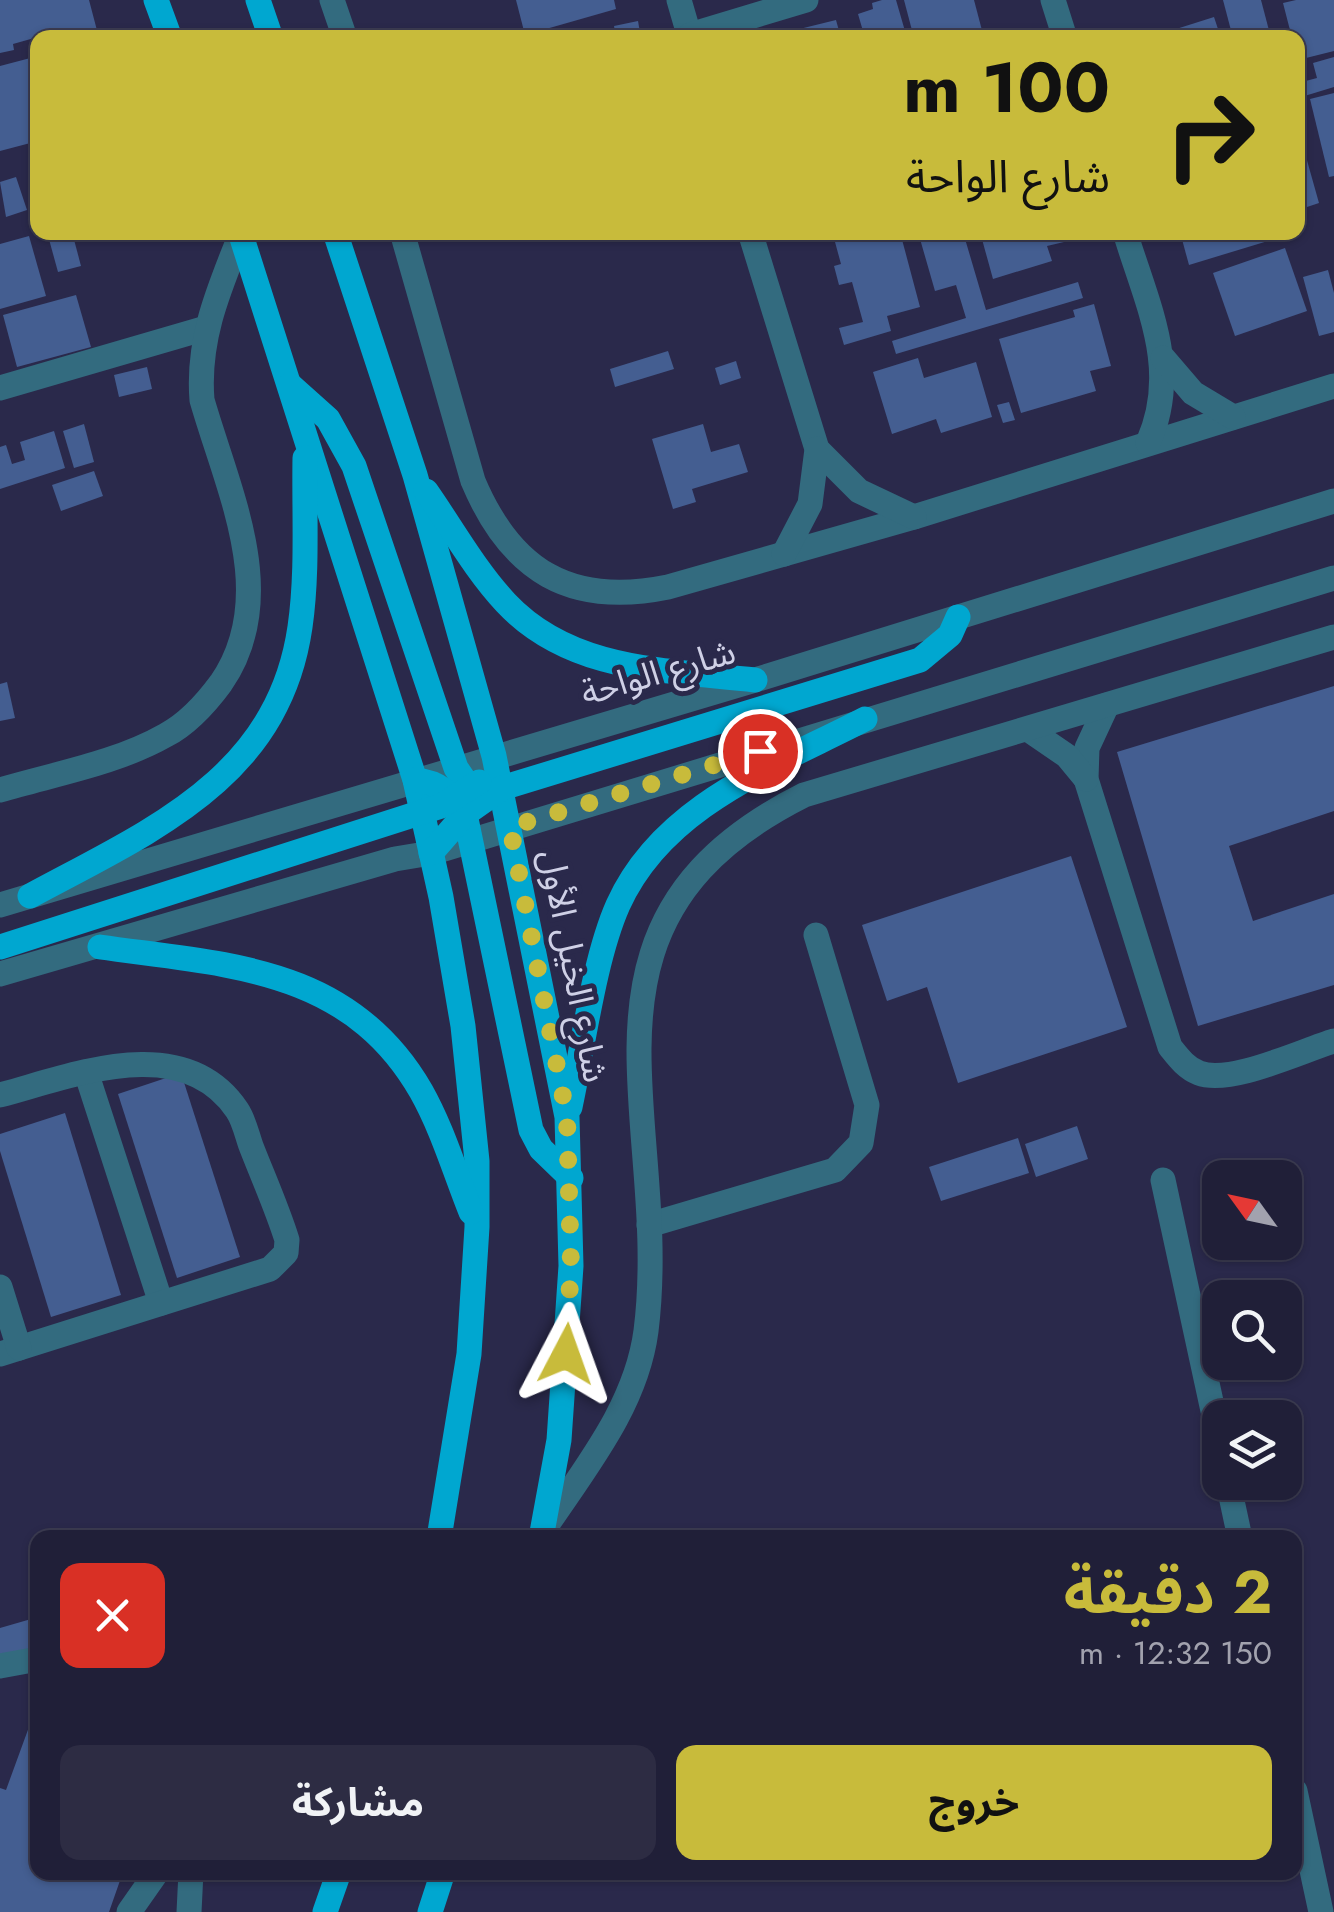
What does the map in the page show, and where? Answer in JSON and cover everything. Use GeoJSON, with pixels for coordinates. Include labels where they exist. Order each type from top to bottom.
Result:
{"type":"FeatureCollection","features":[{"type":"Feature","properties":{"kind":"main road"},"geometry":{"type":"LineString","coordinates":[[156,0],[167,30]]}},
{"type":"Feature","properties":{"kind":"main road"},"geometry":{"type":"LineString","coordinates":[[243,240],[415,780],[470,1078],[478,1161],[478,1227],[469,1354],[452,1481],[441,1530]]}},
{"type":"Feature","properties":{"kind":"main road"},"geometry":{"type":"LineString","coordinates":[[338,240],[414,474],[494,756],[468,809],[431,853]]}},
{"type":"Feature","properties":{"kind":"main road"},"geometry":{"type":"LineString","coordinates":[[289,384],[328,419],[354,466],[468,809],[532,1130],[541,1149],[571,1178]]}},
{"type":"Feature","properties":{"kind":"main road"},"geometry":{"type":"LineString","coordinates":[[30,896],[193,804],[242,757],[272,712],[288,675],[300,627],[305,433]]}},
{"type":"Feature","properties":{"kind":"main road"},"geometry":{"type":"LineString","coordinates":[[414,474],[506,604],[532,628],[597,660],[755,680]]}},
{"type":"Feature","properties":{"kind":"main road"},"geometry":{"type":"LineString","coordinates":[[0,947],[422,812],[468,809],[502,788],[920,660],[950,635],[958,617]]}},
{"type":"Feature","properties":{"kind":"main road"},"geometry":{"type":"LineString","coordinates":[[567,1117],[606,938],[633,876],[660,842],[692,813],[866,719]]}},
{"type":"Feature","properties":{"kind":"main road","name":"شارع الخيل الأول"},"geometry":{"type":"LineString","coordinates":[[494,756],[567,1117],[571,1178],[566,1354],[559,1440],[543,1530]]}},
{"type":"Feature","properties":{"kind":"main road"},"geometry":{"type":"LineString","coordinates":[[415,780],[438,786],[468,809],[510,827]]}},
{"type":"Feature","properties":{"kind":"main road"},"geometry":{"type":"LineString","coordinates":[[100,947],[268,972],[305,985],[340,1004],[372,1029],[400,1059],[422,1093],[478,1227]]}},
{"type":"Feature","properties":{"kind":"main road"},"geometry":{"type":"LineString","coordinates":[[325,1912],[336,1880]]}},
{"type":"Feature","properties":{"kind":"main road"},"geometry":{"type":"LineString","coordinates":[[430,1912],[440,1880]]}},
{"type":"Feature","properties":{"kind":"street"},"geometry":{"type":"LineString","coordinates":[[332,0],[343,30]]}},
{"type":"Feature","properties":{"kind":"street"},"geometry":{"type":"LineString","coordinates":[[679,0],[688,30]]}},
{"type":"Feature","properties":{"kind":"street"},"geometry":{"type":"LineString","coordinates":[[709,30],[806,0]]}},
{"type":"Feature","properties":{"kind":"street"},"geometry":{"type":"LineString","coordinates":[[1053,0],[1062,30]]}},
{"type":"Feature","properties":{"kind":"street"},"geometry":{"type":"LineString","coordinates":[[0,790],[136,749],[168,734],[210,699],[242,648],[249,618],[249,575],[240,529],[202,400],[200,376],[206,328],[238,240]]}},
{"type":"Feature","properties":{"kind":"street"},"geometry":{"type":"LineString","coordinates":[[404,240],[473,481],[486,513],[506,542],[531,566],[561,583],[594,593],[631,594],[784,554],[1334,386]]}},
{"type":"Feature","properties":{"kind":"street"},"geometry":{"type":"LineString","coordinates":[[752,240],[816,449],[810,504],[784,554]]}},
{"type":"Feature","properties":{"kind":"street"},"geometry":{"type":"LineString","coordinates":[[1126,240],[1163,358],[1162,402],[1148,443]]}},
{"type":"Feature","properties":{"kind":"street"},"geometry":{"type":"LineString","coordinates":[[0,388],[206,328]]}},
{"type":"Feature","properties":{"kind":"street"},"geometry":{"type":"LineString","coordinates":[[1163,358],[1193,393],[1233,417]]}},
{"type":"Feature","properties":{"kind":"street"},"geometry":{"type":"LineString","coordinates":[[816,449],[859,491],[914,516]]}},
{"type":"Feature","properties":{"kind":"street","name":"شارع الواحة"},"geometry":{"type":"LineString","coordinates":[[0,906],[755,680],[1334,501]]}},
{"type":"Feature","properties":{"kind":"street"},"geometry":{"type":"LineString","coordinates":[[510,827],[1334,578]]}},
{"type":"Feature","properties":{"kind":"street"},"geometry":{"type":"LineString","coordinates":[[545,1530],[610,1432],[638,1366],[646,1331],[649,1225],[638,1010],[657,939],[674,906],[700,871],[730,840],[765,814],[804,795],[1334,636]]}},
{"type":"Feature","properties":{"kind":"street"},"geometry":{"type":"LineString","coordinates":[[1107,705],[1087,748],[1086,780],[1163,1032],[1182,1063],[1199,1073],[1219,1076],[1334,1041]]}},
{"type":"Feature","properties":{"kind":"street"},"geometry":{"type":"LineString","coordinates":[[1029,730],[1067,756],[1086,780]]}},
{"type":"Feature","properties":{"kind":"street"},"geometry":{"type":"LineString","coordinates":[[0,974],[396,859],[431,853]]}},
{"type":"Feature","properties":{"kind":"street"},"geometry":{"type":"LineString","coordinates":[[649,1225],[835,1170],[861,1142],[867,1106],[816,936]]}},
{"type":"Feature","properties":{"kind":"street"},"geometry":{"type":"LineString","coordinates":[[0,1095],[115,1064],[160,1065],[203,1081],[238,1110],[287,1240],[286,1252],[270,1269],[10,1351],[0,1287]]}},
{"type":"Feature","properties":{"kind":"street"},"geometry":{"type":"LineString","coordinates":[[86,1072],[160,1304]]}},
{"type":"Feature","properties":{"kind":"street"},"geometry":{"type":"LineString","coordinates":[[1163,1180],[1211,1400]]}},
{"type":"Feature","properties":{"kind":"street"},"geometry":{"type":"LineString","coordinates":[[1232,1500],[1238,1530]]}},
{"type":"Feature","properties":{"kind":"street"},"geometry":{"type":"LineString","coordinates":[[0,1666],[30,1660]]}},
{"type":"Feature","properties":{"kind":"street"},"geometry":{"type":"LineString","coordinates":[[1302,1824],[1321,1912]]}},
{"type":"Feature","properties":{"kind":"street"},"geometry":{"type":"LineString","coordinates":[[129,1912],[151,1880]]}},
{"type":"Feature","properties":{"kind":"street"},"geometry":{"type":"LineString","coordinates":[[189,1912],[191,1880]]}},
{"type":"Feature","properties":{"kind":"building"},"geometry":{"type":"Polygon","coordinates":[[[0,0],[89,0],[97,30],[30,30],[30,39],[13,44],[14,50],[0,53],[0,0]]]}},
{"type":"Feature","properties":{"kind":"building"},"geometry":{"type":"Polygon","coordinates":[[[516,0],[614,0],[616,9],[542,30],[524,30],[516,0]]]}},
{"type":"Feature","properties":{"kind":"building"},"geometry":{"type":"Polygon","coordinates":[[[896,0],[905,30],[863,30],[858,14],[873,9],[872,3],[896,0]]]}},
{"type":"Feature","properties":{"kind":"building"},"geometry":{"type":"Polygon","coordinates":[[[904,0],[974,0],[982,30],[912,30],[904,0]]]}},
{"type":"Feature","properties":{"kind":"building"},"geometry":{"type":"Polygon","coordinates":[[[1223,0],[1261,0],[1269,30],[1231,30],[1223,0]]]}},
{"type":"Feature","properties":{"kind":"building"},"geometry":{"type":"Polygon","coordinates":[[[1334,0],[1334,51],[1305,58],[1305,30],[1290,30],[1283,3],[1334,0]]]}},
{"type":"Feature","properties":{"kind":"building"},"geometry":{"type":"Polygon","coordinates":[[[1214,17],[1218,30],[1173,30],[1214,17]]]}},
{"type":"Feature","properties":{"kind":"building"},"geometry":{"type":"Polygon","coordinates":[[[836,20],[839,30],[795,30],[836,20]]]}},
{"type":"Feature","properties":{"kind":"building"},"geometry":{"type":"Polygon","coordinates":[[[638,21],[640,30],[615,30],[614,26],[638,21]]]}},
{"type":"Feature","properties":{"kind":"building"},"geometry":{"type":"Polygon","coordinates":[[[1334,57],[1334,87],[1305,96],[1305,81],[1317,78],[1313,63],[1334,57]]]}},
{"type":"Feature","properties":{"kind":"building"},"geometry":{"type":"Polygon","coordinates":[[[30,58],[30,143],[0,151],[0,66],[30,58]]]}},
{"type":"Feature","properties":{"kind":"building"},"geometry":{"type":"Polygon","coordinates":[[[1334,93],[1334,176],[1329,177],[1310,99],[1334,93]]]}},
{"type":"Feature","properties":{"kind":"building"},"geometry":{"type":"Polygon","coordinates":[[[1305,153],[1319,203],[1305,208],[1305,153]]]}},
{"type":"Feature","properties":{"kind":"building"},"geometry":{"type":"Polygon","coordinates":[[[16,177],[27,210],[6,217],[0,182],[16,177]]]}},
{"type":"Feature","properties":{"kind":"building"},"geometry":{"type":"Polygon","coordinates":[[[29,236],[46,296],[0,309],[0,244],[29,236]]]}},
{"type":"Feature","properties":{"kind":"building"},"geometry":{"type":"Polygon","coordinates":[[[49,240],[74,240],[81,266],[58,272],[49,240]]]}},
{"type":"Feature","properties":{"kind":"building"},"geometry":{"type":"Polygon","coordinates":[[[902,240],[920,307],[887,316],[891,331],[844,345],[839,328],[863,322],[852,282],[839,285],[834,266],[841,264],[835,242],[902,240]]]}},
{"type":"Feature","properties":{"kind":"building"},"geometry":{"type":"Polygon","coordinates":[[[920,240],[965,240],[986,310],[1078,282],[1083,298],[896,354],[892,341],[966,318],[956,285],[935,291],[920,240]]]}},
{"type":"Feature","properties":{"kind":"building"},"geometry":{"type":"Polygon","coordinates":[[[982,240],[1063,240],[1047,246],[1052,261],[993,279],[982,240]]]}},
{"type":"Feature","properties":{"kind":"building"},"geometry":{"type":"Polygon","coordinates":[[[1182,240],[1271,240],[1189,265],[1182,240]]]}},
{"type":"Feature","properties":{"kind":"building"},"geometry":{"type":"Polygon","coordinates":[[[1285,248],[1307,311],[1235,336],[1213,273],[1285,248]]]}},
{"type":"Feature","properties":{"kind":"building"},"geometry":{"type":"Polygon","coordinates":[[[1328,270],[1334,293],[1334,332],[1319,336],[1303,277],[1328,270]]]}},
{"type":"Feature","properties":{"kind":"building"},"geometry":{"type":"Polygon","coordinates":[[[76,295],[91,347],[17,367],[3,315],[76,295]]]}},
{"type":"Feature","properties":{"kind":"building"},"geometry":{"type":"Polygon","coordinates":[[[1094,304],[1111,366],[1090,371],[1096,391],[1021,413],[999,339],[1075,317],[1073,310],[1094,304]]]}},
{"type":"Feature","properties":{"kind":"building"},"geometry":{"type":"Polygon","coordinates":[[[668,351],[674,369],[615,387],[610,369],[668,351]]]}},
{"type":"Feature","properties":{"kind":"building"},"geometry":{"type":"Polygon","coordinates":[[[918,358],[924,378],[976,362],[992,417],[941,433],[936,419],[892,434],[873,372],[918,358]]]}},
{"type":"Feature","properties":{"kind":"building"},"geometry":{"type":"Polygon","coordinates":[[[736,361],[741,378],[720,385],[715,368],[736,361]]]}},
{"type":"Feature","properties":{"kind":"building"},"geometry":{"type":"Polygon","coordinates":[[[147,367],[152,389],[119,397],[114,375],[147,367]]]}},
{"type":"Feature","properties":{"kind":"building"},"geometry":{"type":"Polygon","coordinates":[[[1009,402],[1015,420],[1003,423],[997,405],[1009,402]]]}},
{"type":"Feature","properties":{"kind":"building"},"geometry":{"type":"Polygon","coordinates":[[[84,424],[94,462],[74,468],[63,431],[84,424]]]}},
{"type":"Feature","properties":{"kind":"building"},"geometry":{"type":"Polygon","coordinates":[[[703,424],[711,452],[739,444],[748,472],[692,489],[696,502],[673,509],[652,439],[703,424]]]}},
{"type":"Feature","properties":{"kind":"building"},"geometry":{"type":"Polygon","coordinates":[[[54,431],[65,468],[0,489],[0,447],[6,445],[12,464],[25,460],[20,442],[54,431]]]}},
{"type":"Feature","properties":{"kind":"building"},"geometry":{"type":"Polygon","coordinates":[[[94,471],[103,496],[61,511],[52,485],[94,471]]]}},
{"type":"Feature","properties":{"kind":"building"},"geometry":{"type":"Polygon","coordinates":[[[7,682],[15,718],[0,721],[0,684],[7,682]]]}},
{"type":"Feature","properties":{"kind":"building"},"geometry":{"type":"Polygon","coordinates":[[[1334,686],[1334,811],[1229,846],[1253,921],[1334,894],[1334,985],[1198,1026],[1117,752],[1334,686]]]}},
{"type":"Feature","properties":{"kind":"building"},"geometry":{"type":"Polygon","coordinates":[[[1071,856],[1127,1027],[958,1083],[927,987],[887,1001],[862,925],[1071,856]]]}},
{"type":"Feature","properties":{"kind":"building"},"geometry":{"type":"Polygon","coordinates":[[[181,1073],[240,1257],[177,1278],[118,1094],[181,1073]]]}},
{"type":"Feature","properties":{"kind":"building"},"geometry":{"type":"Polygon","coordinates":[[[65,1113],[121,1295],[51,1317],[0,1151],[0,1134],[65,1113]]]}},
{"type":"Feature","properties":{"kind":"building"},"geometry":{"type":"Polygon","coordinates":[[[1077,1126],[1088,1159],[1036,1177],[1025,1144],[1077,1126]]]}},
{"type":"Feature","properties":{"kind":"building"},"geometry":{"type":"Polygon","coordinates":[[[1018,1138],[1029,1173],[941,1201],[929,1167],[1018,1138]]]}},
{"type":"Feature","properties":{"kind":"building"},"geometry":{"type":"Polygon","coordinates":[[[30,1619],[30,1649],[0,1658],[0,1628],[30,1619]]]}},
{"type":"Feature","properties":{"kind":"building"},"geometry":{"type":"Polygon","coordinates":[[[30,1724],[30,1880],[120,1880],[109,1912],[0,1912],[0,1788],[6,1790],[30,1724]]]}},
{"type":"Feature","properties":{"kind":"route"},"geometry":{"type":"LineString","coordinates":[[566,1354],[571,1266],[567,1117],[510,827],[760,751]]}}]}
